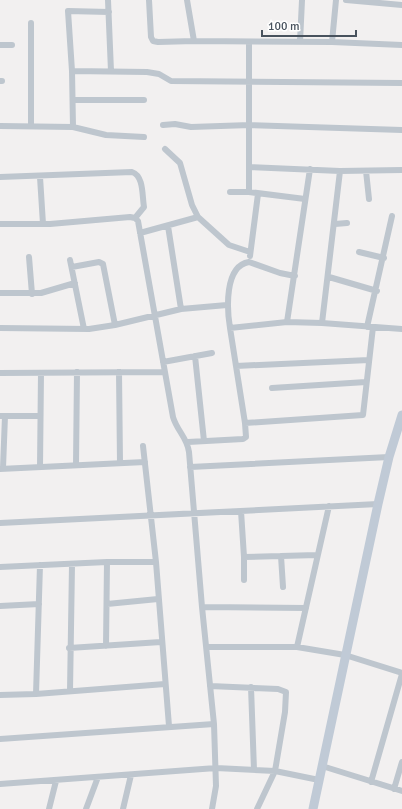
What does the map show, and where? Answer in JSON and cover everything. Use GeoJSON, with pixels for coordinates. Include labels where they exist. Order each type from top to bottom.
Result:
{"type":"FeatureCollection","features":[{"type":"Feature","properties":{"kind":"street"},"geometry":{"type":"LineString","coordinates":[[108,0],[111,71]]}},
{"type":"Feature","properties":{"kind":"street"},"geometry":{"type":"LineString","coordinates":[[149,0],[151,37],[154,41],[158,42],[332,42],[402,45]]}},
{"type":"Feature","properties":{"kind":"street"},"geometry":{"type":"LineString","coordinates":[[188,0],[194,41]]}},
{"type":"Feature","properties":{"kind":"street"},"geometry":{"type":"LineString","coordinates":[[300,42],[302,0]]}},
{"type":"Feature","properties":{"kind":"street"},"geometry":{"type":"LineString","coordinates":[[332,42],[336,0]]}},
{"type":"Feature","properties":{"kind":"street"},"geometry":{"type":"LineString","coordinates":[[346,0],[402,5]]}},
{"type":"Feature","properties":{"kind":"street"},"geometry":{"type":"LineString","coordinates":[[73,127],[72,70],[68,11],[108,12]]}},
{"type":"Feature","properties":{"kind":"street"},"geometry":{"type":"LineString","coordinates":[[31,23],[31,126]]}},
{"type":"Feature","properties":{"kind":"street"},"geometry":{"type":"LineString","coordinates":[[249,42],[249,192]]}},
{"type":"Feature","properties":{"kind":"street"},"geometry":{"type":"LineString","coordinates":[[0,45],[12,45]]}},
{"type":"Feature","properties":{"kind":"street"},"geometry":{"type":"LineString","coordinates":[[72,70],[154,73],[171,81],[402,83]]}},
{"type":"Feature","properties":{"kind":"street"},"geometry":{"type":"LineString","coordinates":[[73,100],[144,100]]}},
{"type":"Feature","properties":{"kind":"street"},"geometry":{"type":"LineString","coordinates":[[162,125],[175,124],[191,127],[250,125],[402,130]]}},
{"type":"Feature","properties":{"kind":"street"},"geometry":{"type":"LineString","coordinates":[[0,126],[73,127],[106,135],[144,137]]}},
{"type":"Feature","properties":{"kind":"street"},"geometry":{"type":"LineString","coordinates":[[165,149],[180,162],[192,205],[198,217],[229,244],[250,252]]}},
{"type":"Feature","properties":{"kind":"street"},"geometry":{"type":"LineString","coordinates":[[250,167],[340,171],[402,170]]}},
{"type":"Feature","properties":{"kind":"street"},"geometry":{"type":"LineString","coordinates":[[287,322],[310,169]]}},
{"type":"Feature","properties":{"kind":"street"},"geometry":{"type":"LineString","coordinates":[[0,178],[40,177],[125,171],[135,173],[140,179],[144,207],[135,218],[43,224],[0,224]]}},
{"type":"Feature","properties":{"kind":"street"},"geometry":{"type":"LineString","coordinates":[[322,323],[329,277],[340,171]]}},
{"type":"Feature","properties":{"kind":"street"},"geometry":{"type":"LineString","coordinates":[[366,171],[369,199]]}},
{"type":"Feature","properties":{"kind":"street"},"geometry":{"type":"LineString","coordinates":[[40,177],[43,224]]}},
{"type":"Feature","properties":{"kind":"street"},"geometry":{"type":"LineString","coordinates":[[230,192],[249,192],[306,199]]}},
{"type":"Feature","properties":{"kind":"street"},"geometry":{"type":"LineString","coordinates":[[249,262],[258,194]]}},
{"type":"Feature","properties":{"kind":"street"},"geometry":{"type":"LineString","coordinates":[[245,422],[359,416],[364,411],[370,327],[392,216]]}},
{"type":"Feature","properties":{"kind":"street"},"geometry":{"type":"LineString","coordinates":[[140,233],[198,217]]}},
{"type":"Feature","properties":{"kind":"street"},"geometry":{"type":"LineString","coordinates":[[135,218],[138,221],[175,424],[188,442],[202,607],[214,724],[216,768],[215,791],[212,809]]}},
{"type":"Feature","properties":{"kind":"street"},"geometry":{"type":"LineString","coordinates":[[335,224],[347,223]]}},
{"type":"Feature","properties":{"kind":"street"},"geometry":{"type":"LineString","coordinates":[[168,226],[181,309]]}},
{"type":"Feature","properties":{"kind":"street"},"geometry":{"type":"LineString","coordinates":[[359,252],[384,258]]}},
{"type":"Feature","properties":{"kind":"street"},"geometry":{"type":"LineString","coordinates":[[29,257],[32,294]]}},
{"type":"Feature","properties":{"kind":"street"},"geometry":{"type":"LineString","coordinates":[[84,329],[71,263],[99,262],[103,264],[115,325]]}},
{"type":"Feature","properties":{"kind":"street"},"geometry":{"type":"LineString","coordinates":[[188,442],[243,439],[246,434],[227,305],[229,290],[239,266],[249,262],[280,273],[294,276]]}},
{"type":"Feature","properties":{"kind":"street"},"geometry":{"type":"LineString","coordinates":[[329,277],[377,291]]}},
{"type":"Feature","properties":{"kind":"street"},"geometry":{"type":"LineString","coordinates":[[0,293],[32,294],[48,292],[75,283]]}},
{"type":"Feature","properties":{"kind":"street"},"geometry":{"type":"LineString","coordinates":[[0,328],[84,329],[115,325],[181,309],[227,305]]}},
{"type":"Feature","properties":{"kind":"street"},"geometry":{"type":"LineString","coordinates":[[230,328],[287,322],[322,323],[402,330]]}},
{"type":"Feature","properties":{"kind":"street"},"geometry":{"type":"LineString","coordinates":[[163,362],[212,353]]}},
{"type":"Feature","properties":{"kind":"street"},"geometry":{"type":"LineString","coordinates":[[195,356],[204,441]]}},
{"type":"Feature","properties":{"kind":"street"},"geometry":{"type":"LineString","coordinates":[[236,366],[368,360]]}},
{"type":"Feature","properties":{"kind":"street"},"geometry":{"type":"LineString","coordinates":[[76,464],[77,372]]}},
{"type":"Feature","properties":{"kind":"street"},"geometry":{"type":"LineString","coordinates":[[119,372],[120,463]]}},
{"type":"Feature","properties":{"kind":"street"},"geometry":{"type":"LineString","coordinates":[[0,373],[165,372]]}},
{"type":"Feature","properties":{"kind":"street"},"geometry":{"type":"LineString","coordinates":[[40,467],[41,373]]}},
{"type":"Feature","properties":{"kind":"street"},"geometry":{"type":"LineString","coordinates":[[272,388],[366,382]]}},
{"type":"Feature","properties":{"kind":"street"},"geometry":{"type":"LineString","coordinates":[[313,809],[378,504],[389,457],[402,415]]}},
{"type":"Feature","properties":{"kind":"street"},"geometry":{"type":"LineString","coordinates":[[40,416],[3,416],[2,468],[145,462]]}},
{"type":"Feature","properties":{"kind":"street"},"geometry":{"type":"LineString","coordinates":[[143,446],[156,562],[161,642],[169,726]]}},
{"type":"Feature","properties":{"kind":"street"},"geometry":{"type":"LineString","coordinates":[[190,468],[389,457]]}},
{"type":"Feature","properties":{"kind":"street"},"geometry":{"type":"LineString","coordinates":[[0,523],[378,504]]}},
{"type":"Feature","properties":{"kind":"street"},"geometry":{"type":"LineString","coordinates":[[297,647],[329,506]]}},
{"type":"Feature","properties":{"kind":"street"},"geometry":{"type":"LineString","coordinates":[[240,511],[244,557],[244,580]]}},
{"type":"Feature","properties":{"kind":"street"},"geometry":{"type":"LineString","coordinates":[[244,557],[317,555]]}},
{"type":"Feature","properties":{"kind":"street"},"geometry":{"type":"LineString","coordinates":[[281,556],[283,587]]}},
{"type":"Feature","properties":{"kind":"street"},"geometry":{"type":"LineString","coordinates":[[0,567],[107,562],[156,562]]}},
{"type":"Feature","properties":{"kind":"street"},"geometry":{"type":"LineString","coordinates":[[106,646],[107,562]]}},
{"type":"Feature","properties":{"kind":"street"},"geometry":{"type":"LineString","coordinates":[[70,691],[72,564]]}},
{"type":"Feature","properties":{"kind":"street"},"geometry":{"type":"LineString","coordinates":[[36,694],[40,565]]}},
{"type":"Feature","properties":{"kind":"street"},"geometry":{"type":"LineString","coordinates":[[107,604],[158,599]]}},
{"type":"Feature","properties":{"kind":"street"},"geometry":{"type":"LineString","coordinates":[[0,606],[38,604]]}},
{"type":"Feature","properties":{"kind":"street"},"geometry":{"type":"LineString","coordinates":[[202,607],[306,608]]}},
{"type":"Feature","properties":{"kind":"street"},"geometry":{"type":"LineString","coordinates":[[70,648],[161,642]]}},
{"type":"Feature","properties":{"kind":"street"},"geometry":{"type":"LineString","coordinates":[[207,647],[297,647],[345,655],[402,674],[371,782]]}},
{"type":"Feature","properties":{"kind":"street"},"geometry":{"type":"LineString","coordinates":[[0,695],[36,694],[165,684]]}},
{"type":"Feature","properties":{"kind":"street"},"geometry":{"type":"LineString","coordinates":[[210,686],[278,689],[286,692],[287,696],[275,771],[257,809]]}},
{"type":"Feature","properties":{"kind":"street"},"geometry":{"type":"LineString","coordinates":[[251,687],[254,770]]}},
{"type":"Feature","properties":{"kind":"street"},"geometry":{"type":"LineString","coordinates":[[0,739],[214,724]]}},
{"type":"Feature","properties":{"kind":"street"},"geometry":{"type":"LineString","coordinates":[[394,789],[402,762]]}},
{"type":"Feature","properties":{"kind":"street"},"geometry":{"type":"LineString","coordinates":[[322,766],[402,791]]}},
{"type":"Feature","properties":{"kind":"street"},"geometry":{"type":"LineString","coordinates":[[0,784],[216,768],[275,771],[319,780]]}},
{"type":"Feature","properties":{"kind":"street"},"geometry":{"type":"LineString","coordinates":[[123,809],[131,774]]}},
{"type":"Feature","properties":{"kind":"street"},"geometry":{"type":"LineString","coordinates":[[86,809],[98,776]]}},
{"type":"Feature","properties":{"kind":"street"},"geometry":{"type":"LineString","coordinates":[[49,809],[56,781]]}}]}
